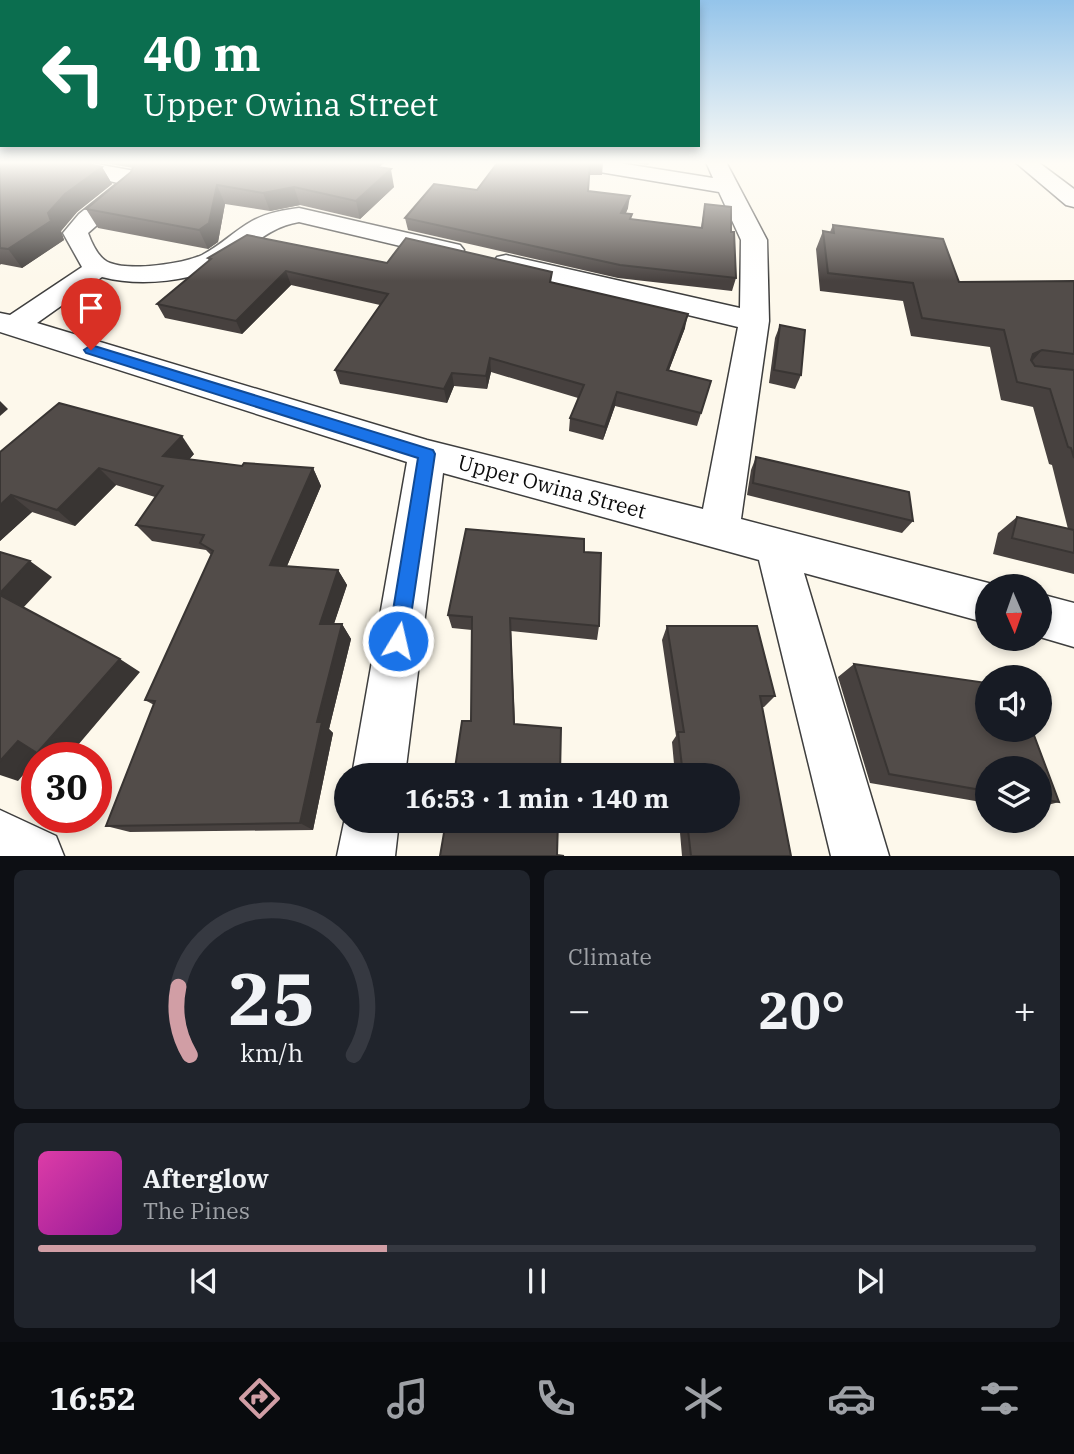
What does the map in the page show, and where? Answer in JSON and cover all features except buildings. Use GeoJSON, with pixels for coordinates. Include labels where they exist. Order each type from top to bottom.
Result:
{"type":"FeatureCollection","features":[{"type":"Feature","properties":{"kind":"street"},"geometry":{"type":"LineString","coordinates":[[110,202],[82,221],[75,233],[78,242],[99,267],[128,273],[165,273],[209,261],[266,222],[278,217],[299,215],[754,321]]}},
{"type":"Feature","properties":{"kind":"street"},"geometry":{"type":"LineString","coordinates":[[719,531],[754,321],[754,240],[736,202]]}},
{"type":"Feature","properties":{"kind":"street"},"geometry":{"type":"LineString","coordinates":[[7,324],[99,267]]}},
{"type":"Feature","properties":{"kind":"street","name":"Upper Owina Street"},"geometry":{"type":"LineString","coordinates":[[7,324],[427,454],[975,599]]}},
{"type":"Feature","properties":{"kind":"street"},"geometry":{"type":"LineString","coordinates":[[380,763],[427,454]]}},
{"type":"Feature","properties":{"kind":"street"},"geometry":{"type":"LineString","coordinates":[[776,546],[860,856]]}},
{"type":"Feature","properties":{"kind":"street"},"geometry":{"type":"LineString","coordinates":[[1052,619],[1074,625]]}},
{"type":"Feature","properties":{"kind":"street"},"geometry":{"type":"LineString","coordinates":[[366,856],[369,833]]}},
{"type":"Feature","properties":{"kind":"street"},"geometry":{"type":"LineString","coordinates":[[0,838],[37,856]]}},
{"type":"Feature","properties":{"kind":"route"},"geometry":{"type":"LineString","coordinates":[[91,350],[427,454],[398,641]]}}]}
